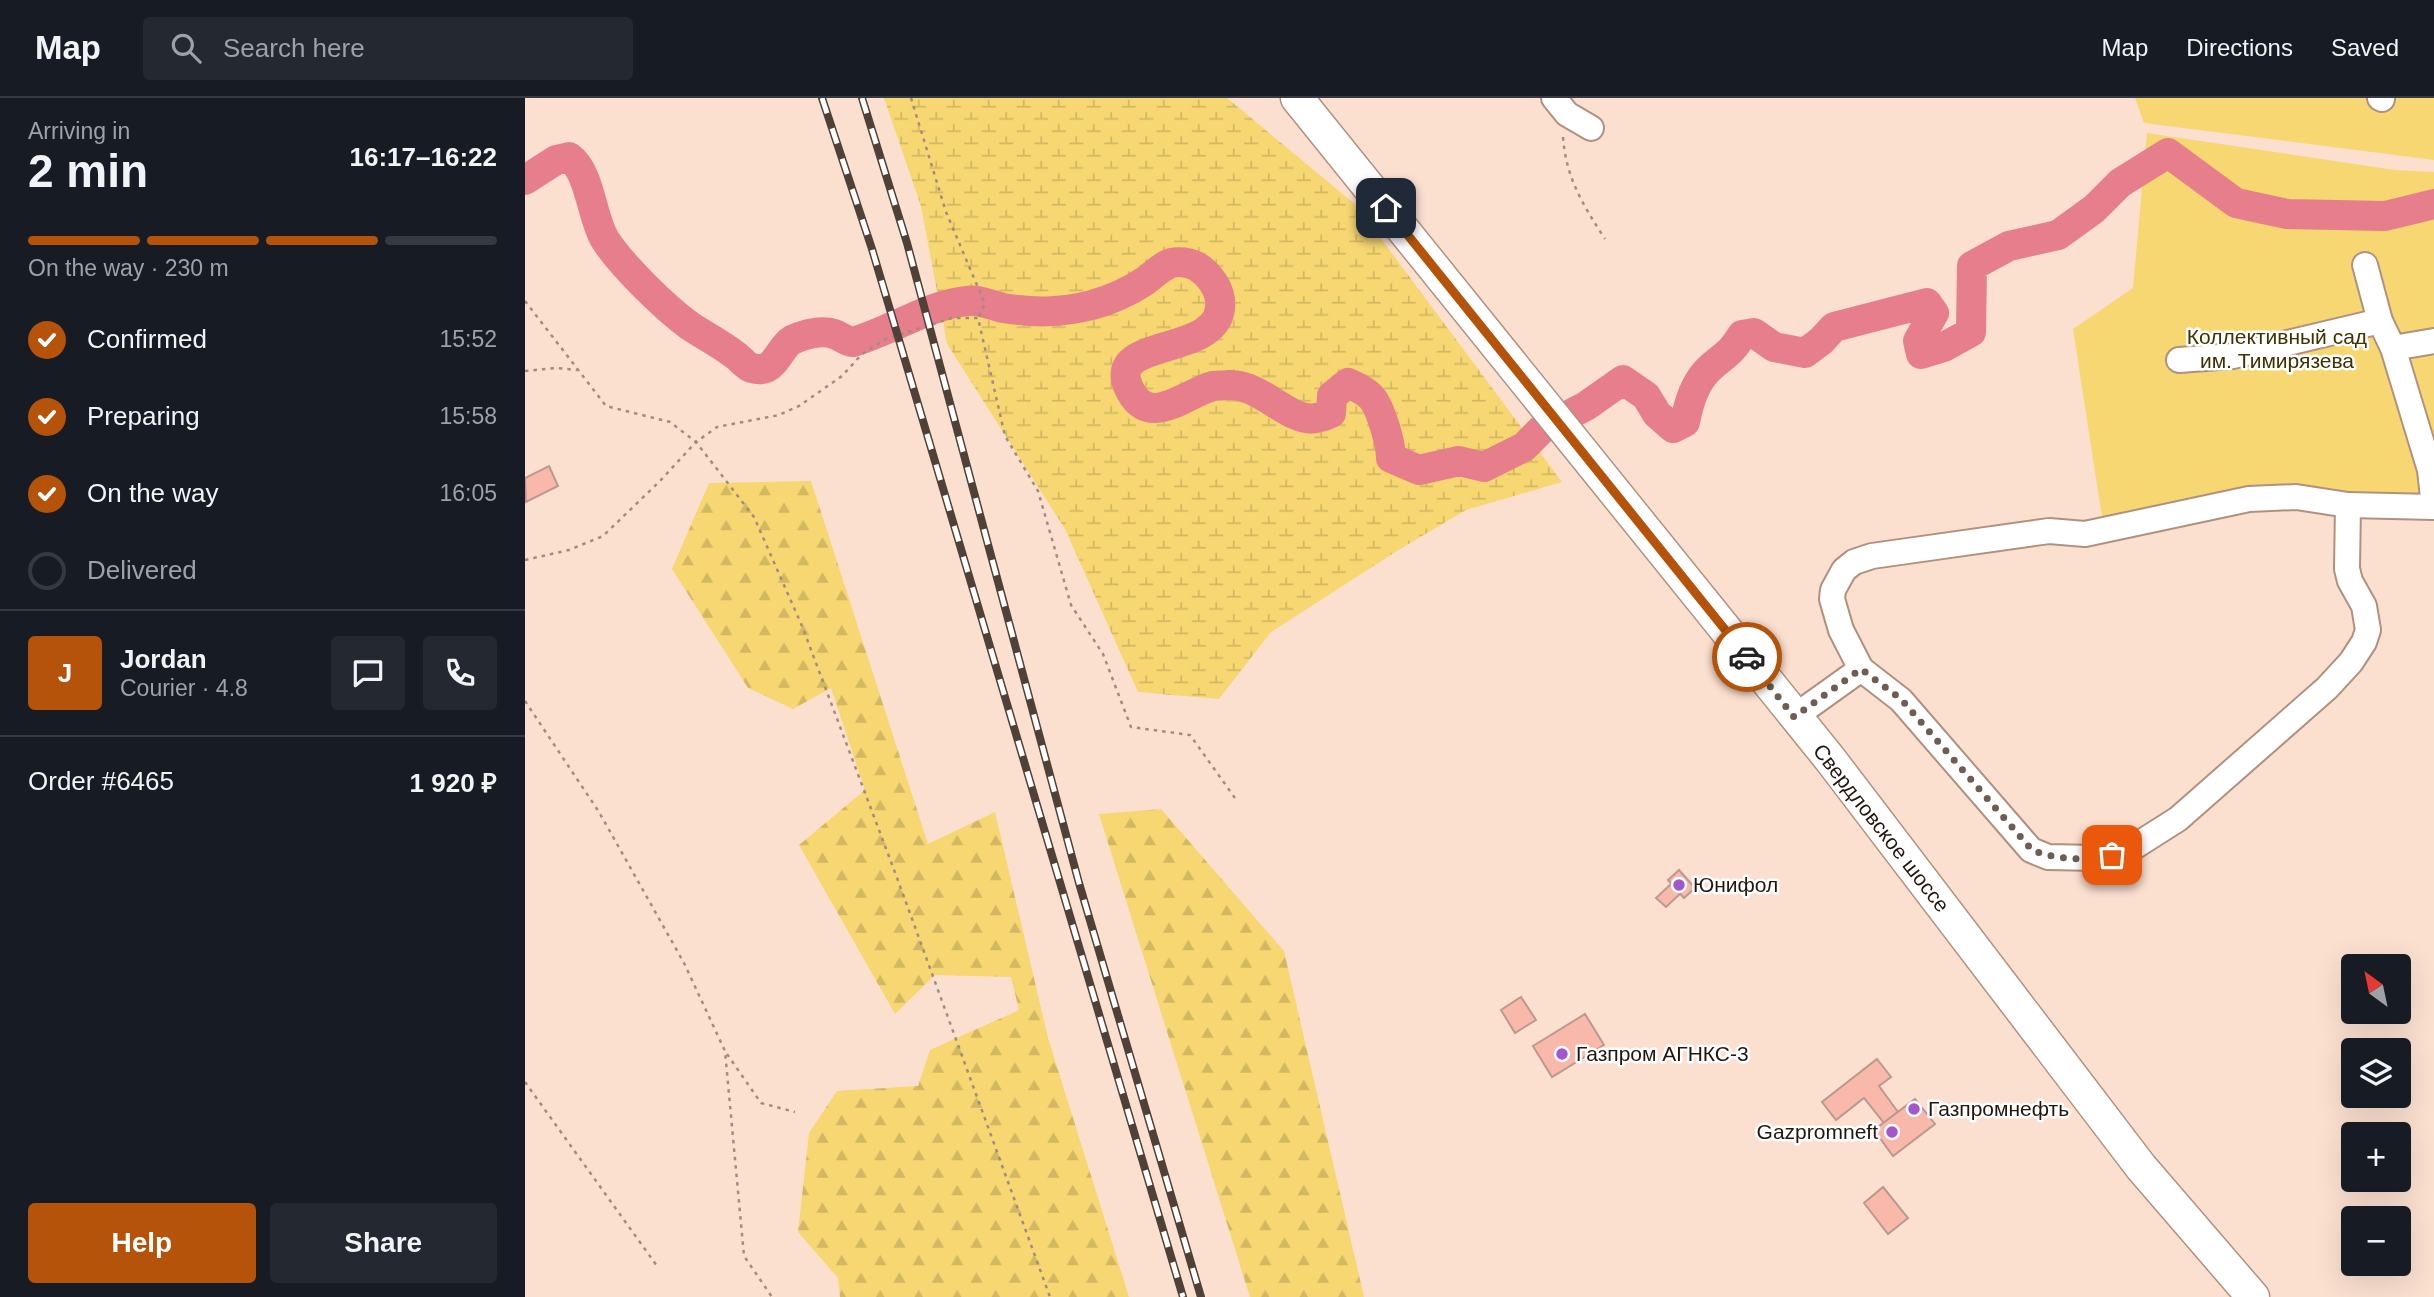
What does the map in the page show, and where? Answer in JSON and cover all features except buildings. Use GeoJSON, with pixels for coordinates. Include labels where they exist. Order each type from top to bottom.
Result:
{"type":"FeatureCollection","features":[{"type":"Feature","properties":{"kind":"main road","name":"Свердловское шоссе"},"geometry":{"type":"LineString","coordinates":[[1297,98],[1830,759],[2141,1167],[2253,1297]]}},
{"type":"Feature","properties":{"kind":"street"},"geometry":{"type":"LineString","coordinates":[[1560,106],[1591,128]]}},
{"type":"Feature","properties":{"kind":"street"},"geometry":{"type":"LineString","coordinates":[[2348,505],[2347,569],[2350,581],[2364,606],[2368,630],[2351,662],[2327,688],[2178,819],[2126,852],[2097,858],[2048,857],[2032,850],[1901,699],[1861,669],[1841,630],[1832,599],[1837,580],[1854,562],[1872,556],[2049,531],[2085,534],[2249,499],[2296,497],[2348,505],[2434,507],[2430,470],[2393,348],[2380,321],[2365,265]]}},
{"type":"Feature","properties":{"kind":"street"},"geometry":{"type":"LineString","coordinates":[[2179,360],[2233,356],[2380,321]]}},
{"type":"Feature","properties":{"kind":"street"},"geometry":{"type":"LineString","coordinates":[[2393,348],[2434,341]]}},
{"type":"Feature","properties":{"kind":"street"},"geometry":{"type":"LineString","coordinates":[[1794,717],[1861,669]]}},
{"type":"Feature","properties":{"kind":"path"},"geometry":{"type":"LineString","coordinates":[[911,98],[946,212],[985,304],[978,318],[1005,436],[1038,491],[1071,604],[1104,654],[1131,727],[1190,735],[1235,798]]}},
{"type":"Feature","properties":{"kind":"path"},"geometry":{"type":"LineString","coordinates":[[1560,106],[1565,157],[1577,195],[1605,239]]}},
{"type":"Feature","properties":{"kind":"path"},"geometry":{"type":"LineString","coordinates":[[525,301],[606,406],[670,422],[696,442],[754,517],[802,626],[1050,1297]]}},
{"type":"Feature","properties":{"kind":"path"},"geometry":{"type":"LineString","coordinates":[[525,560],[569,550],[603,536],[696,442],[717,427],[779,415],[800,406],[842,376],[862,354],[886,339],[952,318],[978,318]]}},
{"type":"Feature","properties":{"kind":"path"},"geometry":{"type":"LineString","coordinates":[[525,372],[557,368],[579,370]]}},
{"type":"Feature","properties":{"kind":"path"},"geometry":{"type":"LineString","coordinates":[[525,701],[599,812],[684,963],[725,1051],[761,1103],[795,1112]]}},
{"type":"Feature","properties":{"kind":"path"},"geometry":{"type":"LineString","coordinates":[[725,1051],[744,1256],[772,1297]]}},
{"type":"Feature","properties":{"kind":"path"},"geometry":{"type":"LineString","coordinates":[[525,1082],[657,1266]]}},
{"type":"Feature","properties":{"kind":"green space"},"geometry":{"type":"Polygon","coordinates":[[[884,98],[1227,98],[1356,205],[1562,482],[1466,510],[1400,549],[1271,632],[1219,699],[1138,692],[1065,529],[947,344],[921,206],[884,98]]]}},
{"type":"Feature","properties":{"kind":"green space"},"geometry":{"type":"Polygon","coordinates":[[[2135,98],[2434,98],[2434,160],[2144,123],[2135,98]]]}},
{"type":"Feature","properties":{"kind":"green space","name":"Коллективный сад им. Тимирязева"},"geometry":{"type":"Polygon","coordinates":[[[2147,133],[2395,170],[2434,172],[2434,517],[2275,507],[2105,537],[2073,329],[2133,288],[2147,133]]]}},
{"type":"Feature","properties":{"kind":"green space"},"geometry":{"type":"Polygon","coordinates":[[[811,481],[928,844],[995,812],[1048,1038],[1129,1297],[840,1297],[838,1278],[798,1232],[809,1133],[837,1091],[918,1086],[930,1050],[1019,1010],[1011,977],[935,975],[895,1014],[799,845],[865,790],[831,688],[793,709],[748,688],[672,569],[709,483],[811,481]]]}},
{"type":"Feature","properties":{"kind":"green space"},"geometry":{"type":"Polygon","coordinates":[[[1161,809],[1284,951],[1364,1297],[1250,1297],[1099,814],[1161,809]]]}},
{"type":"Feature","properties":{"kind":"waterway"},"geometry":{"type":"LineString","coordinates":[[525,180],[556,160],[569,157],[582,173],[600,228],[611,249],[632,273],[680,318],[752,368],[766,368],[787,344],[807,334],[829,333],[853,342],[924,313],[952,303],[967,301],[1026,311],[1080,308],[1126,292],[1171,263],[1193,265],[1204,272],[1216,288],[1220,300],[1217,319],[1205,331],[1188,340],[1134,359],[1126,370],[1128,386],[1136,399],[1145,406],[1156,408],[1213,386],[1241,386],[1296,415],[1316,418],[1331,413],[1332,396],[1348,383],[1367,393],[1375,403],[1385,427],[1391,458],[1419,470],[1459,461],[1484,467],[1524,447],[1542,429],[1586,406],[1623,380],[1646,396],[1657,414],[1673,428],[1685,422],[1701,379],[1731,350],[1742,335],[1754,333],[1774,347],[1805,353],[1834,327],[1927,303],[1934,313],[1918,341],[1921,354],[1944,347],[1971,332],[1972,266],[2009,246],[2058,235],[2094,209],[2120,183],[2168,153],[2236,203],[2287,214],[2385,216],[2434,204]]}},
{"type":"Feature","properties":{"kind":"railway"},"geometry":{"type":"LineString","coordinates":[[822,98],[872,249],[1183,1297]]}},
{"type":"Feature","properties":{"kind":"railway"},"geometry":{"type":"LineString","coordinates":[[862,98],[907,243],[1079,883],[1201,1297]]}},
{"type":"Feature","properties":{"kind":"way so far"},"geometry":{"type":"LineString","coordinates":[[1747,657],[1794,717],[1861,669],[1901,699],[2032,850],[2048,857],[2097,858],[2112,855]]}},
{"type":"Feature","properties":{"kind":"place","name":"Юнифол"},"geometry":{"type":"Point","coordinates":[1679,885]}},
{"type":"Feature","properties":{"kind":"place","name":"Газпром АГНКС-3"},"geometry":{"type":"Point","coordinates":[1562,1054]}},
{"type":"Feature","properties":{"kind":"place","name":"Газпромнефть"},"geometry":{"type":"Point","coordinates":[1914,1109]}},
{"type":"Feature","properties":{"kind":"place","name":"Gazpromneft"},"geometry":{"type":"Point","coordinates":[1892,1132]}},
{"type":"Feature","properties":{"kind":"route"},"geometry":{"type":"LineString","coordinates":[[1386,208],[1747,657]]}}]}
